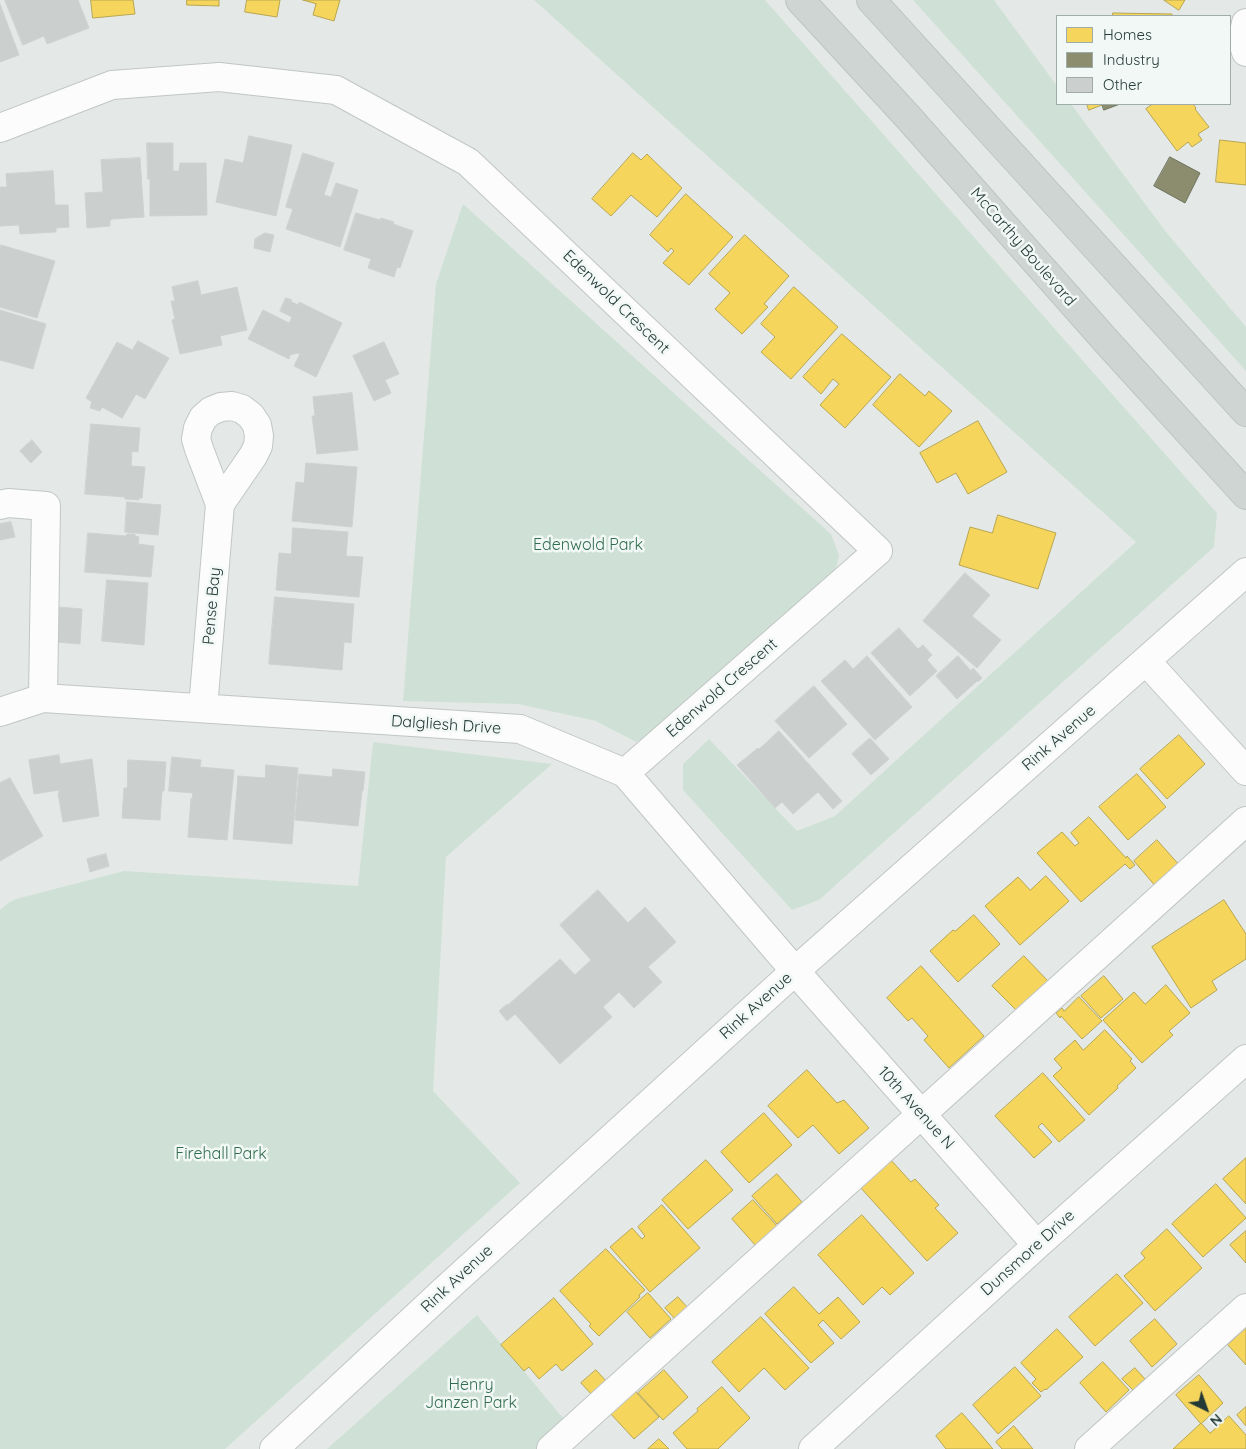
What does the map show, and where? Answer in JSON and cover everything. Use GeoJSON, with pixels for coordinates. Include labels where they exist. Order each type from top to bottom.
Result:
{"type":"FeatureCollection","features":[{"type":"Feature","properties":{"kind":"main road","name":"McCarthy Boulevard"},"geometry":{"type":"LineString","coordinates":[[800,0],[908,117],[1106,342],[1246,495]]}},
{"type":"Feature","properties":{"kind":"main road"},"geometry":{"type":"LineString","coordinates":[[871,0],[1246,412]]}},
{"type":"Feature","properties":{"kind":"street"},"geometry":{"type":"LineString","coordinates":[[1246,23],[1243,33],[1246,52]]}},
{"type":"Feature","properties":{"kind":"street","name":"Edenwold Crescent"},"geometry":{"type":"LineString","coordinates":[[0,128],[112,85],[219,77],[336,90],[468,162],[878,551],[625,774]]}},
{"type":"Feature","properties":{"kind":"street"},"geometry":{"type":"LineString","coordinates":[[0,505],[8,503],[46,506],[43,698]]}},
{"type":"Feature","properties":{"kind":"street","name":"Pense Bay"},"geometry":{"type":"LineString","coordinates":[[203,708],[220,504]]}},
{"type":"Feature","properties":{"kind":"street","name":"Rink Avenue"},"geometry":{"type":"LineString","coordinates":[[274,1449],[446,1288],[795,972],[1246,572]]}},
{"type":"Feature","properties":{"kind":"street"},"geometry":{"type":"LineString","coordinates":[[1146,661],[1246,771]]}},
{"type":"Feature","properties":{"kind":"street","name":"Dalgliesh Drive"},"geometry":{"type":"LineString","coordinates":[[0,712],[43,698],[520,730],[625,774],[795,972]]}},
{"type":"Feature","properties":{"kind":"street"},"geometry":{"type":"LineString","coordinates":[[551,1449],[1246,821]]}},
{"type":"Feature","properties":{"kind":"street","name":"10th Avenue N"},"geometry":{"type":"LineString","coordinates":[[795,972],[1037,1244]]}},
{"type":"Feature","properties":{"kind":"street","name":"Dunsmore Drive"},"geometry":{"type":"LineString","coordinates":[[813,1449],[1037,1244],[1246,1059]]}},
{"type":"Feature","properties":{"kind":"street"},"geometry":{"type":"LineString","coordinates":[[1089,1449],[1246,1308]]}},
{"type":"Feature","properties":{"kind":"green space"},"geometry":{"type":"Polygon","coordinates":[[[534,0],[765,0],[1217,513],[1214,547],[819,900],[792,910],[683,790],[683,764],[709,739],[797,831],[835,816],[1136,542],[534,0]]]}},
{"type":"Feature","properties":{"kind":"green space"},"geometry":{"type":"Polygon","coordinates":[[[913,0],[994,0],[1056,85],[1056,105],[1072,105],[1166,232],[1246,327],[1246,371],[913,0]]]}},
{"type":"Feature","properties":{"kind":"green space","name":"Edenwold Park"},"geometry":{"type":"Polygon","coordinates":[[[463,204],[831,534],[839,555],[834,578],[659,729],[636,742],[596,721],[518,704],[403,701],[436,284],[463,204]]]}},
{"type":"Feature","properties":{"kind":"green space","name":"Firehall Park"},"geometry":{"type":"Polygon","coordinates":[[[373,742],[552,764],[446,857],[433,1091],[520,1183],[225,1449],[0,1449],[0,910],[16,899],[124,871],[358,886],[373,742]]]}},
{"type":"Feature","properties":{"kind":"green space","name":"Henry Janzen Park"},"geometry":{"type":"Polygon","coordinates":[[[477,1315],[568,1424],[541,1449],[327,1449],[477,1315]]]}},
{"type":"Feature","properties":{"kind":"building: Homes"},"geometry":{"type":"Polygon","coordinates":[[[91,0],[133,0],[135,14],[93,18],[91,0]]]}},
{"type":"Feature","properties":{"kind":"building: Homes"},"geometry":{"type":"Polygon","coordinates":[[[187,0],[219,0],[219,6],[187,5],[187,0]]]}},
{"type":"Feature","properties":{"kind":"building: Homes"},"geometry":{"type":"Polygon","coordinates":[[[247,0],[280,0],[277,17],[245,12],[247,0]]]}},
{"type":"Feature","properties":{"kind":"building: Homes"},"geometry":{"type":"Polygon","coordinates":[[[303,0],[340,0],[334,21],[313,15],[316,4],[303,0]]]}},
{"type":"Feature","properties":{"kind":"building: Homes"},"geometry":{"type":"Polygon","coordinates":[[[1164,0],[1185,0],[1179,10],[1164,0]]]}},
{"type":"Feature","properties":{"kind":"building: Homes"},"geometry":{"type":"Polygon","coordinates":[[[1113,13],[1172,14],[1172,15],[1113,15],[1113,13]]]}},
{"type":"Feature","properties":{"kind":"building: Homes"},"geometry":{"type":"Polygon","coordinates":[[[1087,105],[1102,105],[1089,110],[1087,105]]]}},
{"type":"Feature","properties":{"kind":"building: Homes"},"geometry":{"type":"Polygon","coordinates":[[[1152,105],[1194,105],[1209,127],[1198,134],[1202,140],[1192,147],[1188,142],[1177,151],[1146,109],[1152,105]]]}},
{"type":"Feature","properties":{"kind":"building: Homes"},"geometry":{"type":"Polygon","coordinates":[[[1220,140],[1246,143],[1246,185],[1216,182],[1220,140]]]}},
{"type":"Feature","properties":{"kind":"building: Homes"},"geometry":{"type":"Polygon","coordinates":[[[633,153],[641,160],[647,154],[682,188],[657,217],[631,195],[611,216],[592,199],[633,153]]]}},
{"type":"Feature","properties":{"kind":"building: Homes"},"geometry":{"type":"Polygon","coordinates":[[[686,194],[733,237],[689,285],[663,263],[674,251],[671,248],[668,252],[650,235],[686,194]]]}},
{"type":"Feature","properties":{"kind":"building: Homes"},"geometry":{"type":"Polygon","coordinates":[[[745,235],[789,276],[764,304],[768,307],[742,334],[715,309],[730,293],[709,274],[745,235]]]}},
{"type":"Feature","properties":{"kind":"building: Homes"},"geometry":{"type":"Polygon","coordinates":[[[794,287],[838,327],[791,379],[761,352],[775,337],[761,324],[794,287]]]}},
{"type":"Feature","properties":{"kind":"building: Homes"},"geometry":{"type":"Polygon","coordinates":[[[842,334],[891,377],[845,428],[820,405],[839,384],[833,379],[821,394],[803,377],[842,334]]]}},
{"type":"Feature","properties":{"kind":"building: Homes"},"geometry":{"type":"Polygon","coordinates":[[[900,374],[925,396],[929,391],[952,411],[919,447],[873,405],[900,374]]]}},
{"type":"Feature","properties":{"kind":"building: Homes"},"geometry":{"type":"Polygon","coordinates":[[[978,421],[1007,472],[968,494],[956,473],[937,483],[920,453],[978,421]]]}},
{"type":"Feature","properties":{"kind":"building: Homes"},"geometry":{"type":"Polygon","coordinates":[[[998,515],[1056,533],[1038,589],[959,565],[970,527],[992,533],[998,515]]]}},
{"type":"Feature","properties":{"kind":"building: Homes"},"geometry":{"type":"Polygon","coordinates":[[[1179,735],[1205,764],[1167,799],[1140,769],[1179,735]]]}},
{"type":"Feature","properties":{"kind":"building: Homes"},"geometry":{"type":"Polygon","coordinates":[[[1137,774],[1166,807],[1128,840],[1099,807],[1137,774]]]}},
{"type":"Feature","properties":{"kind":"building: Homes"},"geometry":{"type":"Polygon","coordinates":[[[1089,817],[1126,858],[1127,856],[1135,865],[1130,869],[1125,864],[1081,902],[1037,853],[1062,832],[1075,846],[1079,843],[1071,833],[1089,817]]]}},
{"type":"Feature","properties":{"kind":"building: Homes"},"geometry":{"type":"Polygon","coordinates":[[[1157,840],[1181,867],[1157,888],[1134,861],[1157,840]]]}},
{"type":"Feature","properties":{"kind":"building: Homes"},"geometry":{"type":"Polygon","coordinates":[[[1046,876],[1069,901],[1020,945],[985,906],[1018,877],[1030,890],[1046,876]]]}},
{"type":"Feature","properties":{"kind":"building: Homes"},"geometry":{"type":"Polygon","coordinates":[[[1224,900],[1246,934],[1246,959],[1212,981],[1217,990],[1191,1008],[1152,947],[1224,900]]]}},
{"type":"Feature","properties":{"kind":"building: Homes"},"geometry":{"type":"Polygon","coordinates":[[[974,915],[1000,944],[958,982],[930,951],[953,930],[955,931],[974,915]]]}},
{"type":"Feature","properties":{"kind":"building: Homes"},"geometry":{"type":"Polygon","coordinates":[[[1024,956],[1048,981],[1017,1011],[992,986],[1024,956]]]}},
{"type":"Feature","properties":{"kind":"building: Homes"},"geometry":{"type":"Polygon","coordinates":[[[921,966],[984,1036],[949,1068],[924,1040],[928,1036],[912,1018],[908,1021],[887,998],[921,966]]]}},
{"type":"Feature","properties":{"kind":"building: Homes"},"geometry":{"type":"Polygon","coordinates":[[[1104,976],[1123,999],[1101,1018],[1081,996],[1104,976]]]}},
{"type":"Feature","properties":{"kind":"building: Homes"},"geometry":{"type":"Polygon","coordinates":[[[1166,985],[1190,1013],[1169,1031],[1173,1035],[1142,1063],[1103,1020],[1134,992],[1145,1004],[1166,985]]]}},
{"type":"Feature","properties":{"kind":"building: Homes"},"geometry":{"type":"Polygon","coordinates":[[[1079,997],[1102,1021],[1082,1039],[1056,1013],[1062,1008],[1064,1011],[1079,997]]]}},
{"type":"Feature","properties":{"kind":"building: Homes"},"geometry":{"type":"Polygon","coordinates":[[[1105,1030],[1132,1059],[1130,1061],[1136,1068],[1089,1115],[1053,1076],[1062,1068],[1054,1059],[1075,1040],[1083,1050],[1105,1030]]]}},
{"type":"Feature","properties":{"kind":"building: Homes"},"geometry":{"type":"Polygon","coordinates":[[[807,1070],[837,1103],[844,1100],[869,1128],[839,1154],[813,1125],[798,1138],[768,1106],[807,1070]]]}},
{"type":"Feature","properties":{"kind":"building: Homes"},"geometry":{"type":"Polygon","coordinates":[[[1043,1073],[1085,1120],[1059,1142],[1042,1123],[1038,1127],[1052,1142],[1034,1158],[995,1116],[1043,1073]]]}},
{"type":"Feature","properties":{"kind":"building: Homes"},"geometry":{"type":"Polygon","coordinates":[[[764,1113],[792,1145],[749,1183],[721,1152],[764,1113]]]}},
{"type":"Feature","properties":{"kind":"building: Homes"},"geometry":{"type":"Polygon","coordinates":[[[1246,1158],[1246,1204],[1223,1179],[1246,1158]]]}},
{"type":"Feature","properties":{"kind":"building: Homes"},"geometry":{"type":"Polygon","coordinates":[[[890,1159],[911,1182],[915,1179],[939,1205],[935,1208],[958,1233],[927,1261],[860,1187],[890,1159]]]}},
{"type":"Feature","properties":{"kind":"building: Homes"},"geometry":{"type":"Polygon","coordinates":[[[706,1160],[733,1190],[688,1229],[662,1200],[706,1160]]]}},
{"type":"Feature","properties":{"kind":"building: Homes"},"geometry":{"type":"Polygon","coordinates":[[[777,1174],[802,1202],[777,1224],[752,1196],[777,1174]]]}},
{"type":"Feature","properties":{"kind":"building: Homes"},"geometry":{"type":"Polygon","coordinates":[[[1216,1184],[1246,1218],[1203,1257],[1172,1224],[1216,1184]]]}},
{"type":"Feature","properties":{"kind":"building: Homes"},"geometry":{"type":"Polygon","coordinates":[[[753,1200],[778,1227],[756,1246],[732,1219],[753,1200]]]}},
{"type":"Feature","properties":{"kind":"building: Homes"},"geometry":{"type":"Polygon","coordinates":[[[662,1205],[700,1248],[650,1292],[610,1247],[632,1228],[642,1239],[645,1236],[638,1227],[662,1205]]]}},
{"type":"Feature","properties":{"kind":"building: Homes"},"geometry":{"type":"Polygon","coordinates":[[[862,1215],[914,1273],[890,1295],[882,1287],[863,1305],[818,1255],[862,1215]]]}},
{"type":"Feature","properties":{"kind":"building: Homes"},"geometry":{"type":"Polygon","coordinates":[[[1167,1229],[1202,1268],[1155,1311],[1124,1276],[1145,1258],[1141,1253],[1167,1229]]]}},
{"type":"Feature","properties":{"kind":"building: Homes"},"geometry":{"type":"Polygon","coordinates":[[[1246,1231],[1246,1263],[1230,1245],[1246,1231]]]}},
{"type":"Feature","properties":{"kind":"building: Homes"},"geometry":{"type":"Polygon","coordinates":[[[606,1249],[645,1290],[599,1336],[589,1326],[591,1324],[560,1291],[606,1249]]]}},
{"type":"Feature","properties":{"kind":"building: Homes"},"geometry":{"type":"Polygon","coordinates":[[[1117,1274],[1143,1303],[1095,1346],[1069,1317],[1117,1274]]]}},
{"type":"Feature","properties":{"kind":"building: Homes"},"geometry":{"type":"Polygon","coordinates":[[[794,1287],[819,1314],[838,1297],[860,1322],[841,1339],[823,1320],[818,1325],[834,1343],[811,1363],[765,1314],[794,1287]]]}},
{"type":"Feature","properties":{"kind":"building: Homes"},"geometry":{"type":"Polygon","coordinates":[[[648,1293],[671,1319],[650,1338],[627,1312],[648,1293]]]}},
{"type":"Feature","properties":{"kind":"building: Homes"},"geometry":{"type":"Polygon","coordinates":[[[678,1297],[688,1308],[676,1320],[665,1308],[678,1297]]]}},
{"type":"Feature","properties":{"kind":"building: Homes"},"geometry":{"type":"Polygon","coordinates":[[[554,1298],[593,1344],[562,1371],[556,1364],[539,1379],[529,1367],[524,1371],[501,1345],[554,1298]]]}},
{"type":"Feature","properties":{"kind":"building: Homes"},"geometry":{"type":"Polygon","coordinates":[[[761,1317],[809,1368],[785,1390],[764,1368],[739,1392],[712,1362],[761,1317]]]}},
{"type":"Feature","properties":{"kind":"building: Homes"},"geometry":{"type":"Polygon","coordinates":[[[1155,1319],[1177,1344],[1152,1367],[1130,1341],[1155,1319]]]}},
{"type":"Feature","properties":{"kind":"building: Homes"},"geometry":{"type":"Polygon","coordinates":[[[1246,1328],[1246,1365],[1228,1345],[1246,1328]]]}},
{"type":"Feature","properties":{"kind":"building: Homes"},"geometry":{"type":"Polygon","coordinates":[[[1057,1329],[1083,1357],[1046,1390],[1041,1392],[1032,1383],[1036,1379],[1021,1363],[1057,1329]]]}},
{"type":"Feature","properties":{"kind":"building: Homes"},"geometry":{"type":"Polygon","coordinates":[[[1103,1362],[1129,1390],[1106,1412],[1080,1383],[1103,1362]]]}},
{"type":"Feature","properties":{"kind":"building: Homes"},"geometry":{"type":"Polygon","coordinates":[[[1015,1367],[1041,1396],[998,1434],[973,1405],[1015,1367]]]}},
{"type":"Feature","properties":{"kind":"building: Homes"},"geometry":{"type":"Polygon","coordinates":[[[1135,1368],[1145,1379],[1133,1390],[1122,1379],[1135,1368]]]}},
{"type":"Feature","properties":{"kind":"building: Homes"},"geometry":{"type":"Polygon","coordinates":[[[596,1370],[607,1382],[592,1395],[581,1383],[596,1370]]]}},
{"type":"Feature","properties":{"kind":"building: Homes"},"geometry":{"type":"Polygon","coordinates":[[[664,1370],[688,1397],[663,1420],[638,1393],[664,1370]]]}},
{"type":"Feature","properties":{"kind":"building: Homes"},"geometry":{"type":"Polygon","coordinates":[[[1199,1375],[1223,1403],[1201,1424],[1176,1395],[1199,1375]]]}},
{"type":"Feature","properties":{"kind":"building: Homes"},"geometry":{"type":"Polygon","coordinates":[[[722,1387],[750,1418],[718,1449],[687,1449],[673,1433],[722,1387]]]}},
{"type":"Feature","properties":{"kind":"building: Homes"},"geometry":{"type":"Polygon","coordinates":[[[634,1390],[659,1417],[634,1439],[610,1413],[634,1390]]]}},
{"type":"Feature","properties":{"kind":"building: Homes"},"geometry":{"type":"Polygon","coordinates":[[[1246,1407],[1246,1426],[1237,1415],[1246,1407]]]}},
{"type":"Feature","properties":{"kind":"building: Homes"},"geometry":{"type":"Polygon","coordinates":[[[962,1413],[993,1449],[946,1449],[936,1436],[962,1413]]]}},
{"type":"Feature","properties":{"kind":"building: Homes"},"geometry":{"type":"Polygon","coordinates":[[[1229,1416],[1246,1435],[1246,1449],[1173,1449],[1201,1423],[1210,1433],[1229,1416]]]}},
{"type":"Feature","properties":{"kind":"building: Homes"},"geometry":{"type":"Polygon","coordinates":[[[1014,1426],[1033,1449],[1002,1449],[996,1442],[1014,1426]]]}},
{"type":"Feature","properties":{"kind":"building: Homes"},"geometry":{"type":"Polygon","coordinates":[[[659,1439],[669,1449],[648,1449],[659,1439]]]}},
{"type":"Feature","properties":{"kind":"building: Industry"},"geometry":{"type":"Polygon","coordinates":[[[1102,105],[1117,105],[1104,110],[1102,105]]]}},
{"type":"Feature","properties":{"kind":"building: Industry"},"geometry":{"type":"Polygon","coordinates":[[[1170,157],[1200,173],[1185,203],[1154,186],[1170,157]]]}},
{"type":"Feature","properties":{"kind":"building: Other"},"geometry":{"type":"Polygon","coordinates":[[[5,0],[78,0],[89,28],[47,44],[44,36],[23,45],[5,0]]]}},
{"type":"Feature","properties":{"kind":"building: Other"},"geometry":{"type":"Polygon","coordinates":[[[0,4],[19,55],[0,62],[0,4]]]}},
{"type":"Feature","properties":{"kind":"building: Other"},"geometry":{"type":"Polygon","coordinates":[[[249,136],[292,145],[276,216],[216,202],[225,159],[243,163],[249,136]]]}},
{"type":"Feature","properties":{"kind":"building: Other"},"geometry":{"type":"Polygon","coordinates":[[[147,143],[173,143],[173,171],[179,171],[180,163],[206,163],[207,215],[150,216],[150,179],[148,179],[147,143]]]}},
{"type":"Feature","properties":{"kind":"building: Other"},"geometry":{"type":"Polygon","coordinates":[[[303,153],[334,163],[324,195],[331,197],[336,183],[358,190],[340,247],[286,229],[293,209],[286,207],[303,153]]]}},
{"type":"Feature","properties":{"kind":"building: Other"},"geometry":{"type":"Polygon","coordinates":[[[140,158],[144,217],[112,219],[110,226],[87,228],[85,193],[103,192],[101,160],[140,158]]]}},
{"type":"Feature","properties":{"kind":"building: Other"},"geometry":{"type":"Polygon","coordinates":[[[53,171],[55,205],[68,205],[69,227],[56,228],[56,232],[20,234],[19,225],[0,226],[0,187],[7,187],[6,174],[53,171]]]}},
{"type":"Feature","properties":{"kind":"building: Other"},"geometry":{"type":"Polygon","coordinates":[[[356,213],[394,222],[393,224],[413,231],[400,268],[397,267],[394,277],[368,268],[371,259],[344,250],[356,213]]]}},
{"type":"Feature","properties":{"kind":"building: Other"},"geometry":{"type":"Polygon","coordinates":[[[265,233],[274,235],[270,252],[254,248],[255,239],[265,233]]]}},
{"type":"Feature","properties":{"kind":"building: Other"},"geometry":{"type":"Polygon","coordinates":[[[1,245],[55,261],[37,318],[0,307],[1,245]]]}},
{"type":"Feature","properties":{"kind":"building: Other"},"geometry":{"type":"Polygon","coordinates":[[[198,281],[201,295],[237,287],[247,330],[220,336],[222,345],[180,354],[172,320],[175,319],[171,301],[175,301],[172,287],[198,281]]]}},
{"type":"Feature","properties":{"kind":"building: Other"},"geometry":{"type":"Polygon","coordinates":[[[286,298],[298,305],[299,302],[342,323],[316,377],[294,366],[300,354],[290,355],[289,359],[248,339],[263,310],[289,323],[292,317],[280,311],[286,298]]]}},
{"type":"Feature","properties":{"kind":"building: Other"},"geometry":{"type":"Polygon","coordinates":[[[0,310],[46,324],[33,369],[0,360],[0,310]]]}},
{"type":"Feature","properties":{"kind":"building: Other"},"geometry":{"type":"Polygon","coordinates":[[[138,341],[169,358],[145,399],[136,394],[122,418],[102,407],[100,411],[90,408],[92,402],[86,398],[117,342],[132,350],[138,341]]]}},
{"type":"Feature","properties":{"kind":"building: Other"},"geometry":{"type":"Polygon","coordinates":[[[384,342],[399,374],[385,380],[391,393],[374,401],[353,356],[384,342]]]}},
{"type":"Feature","properties":{"kind":"building: Other"},"geometry":{"type":"Polygon","coordinates":[[[352,393],[358,450],[317,454],[312,416],[315,416],[313,397],[352,393]]]}},
{"type":"Feature","properties":{"kind":"building: Other"},"geometry":{"type":"Polygon","coordinates":[[[91,424],[140,428],[138,452],[132,451],[131,466],[145,467],[142,498],[139,498],[139,500],[85,494],[91,424]]]}},
{"type":"Feature","properties":{"kind":"building: Other"},"geometry":{"type":"Polygon","coordinates":[[[32,440],[42,452],[31,463],[20,451],[32,440]]]}},
{"type":"Feature","properties":{"kind":"building: Other"},"geometry":{"type":"Polygon","coordinates":[[[306,463],[357,467],[352,527],[292,521],[296,482],[304,483],[306,463]]]}},
{"type":"Feature","properties":{"kind":"building: Other"},"geometry":{"type":"Polygon","coordinates":[[[127,502],[161,505],[158,535],[125,532],[127,502]]]}},
{"type":"Feature","properties":{"kind":"building: Other"},"geometry":{"type":"Polygon","coordinates":[[[11,522],[15,537],[0,540],[0,524],[11,522]]]}},
{"type":"Feature","properties":{"kind":"building: Other"},"geometry":{"type":"Polygon","coordinates":[[[293,528],[348,532],[346,556],[363,557],[359,597],[276,590],[279,553],[291,554],[293,528]]]}},
{"type":"Feature","properties":{"kind":"building: Other"},"geometry":{"type":"Polygon","coordinates":[[[88,533],[126,536],[127,534],[135,534],[135,536],[139,537],[138,544],[154,546],[151,577],[85,572],[88,533]]]}},
{"type":"Feature","properties":{"kind":"building: Other"},"geometry":{"type":"Polygon","coordinates":[[[965,573],[990,595],[972,616],[1001,640],[977,668],[923,621],[965,573]]]}},
{"type":"Feature","properties":{"kind":"building: Other"},"geometry":{"type":"Polygon","coordinates":[[[107,580],[148,583],[144,645],[102,641],[107,580]]]}},
{"type":"Feature","properties":{"kind":"building: Other"},"geometry":{"type":"Polygon","coordinates":[[[275,597],[354,604],[351,643],[344,642],[342,670],[269,664],[275,597]]]}},
{"type":"Feature","properties":{"kind":"building: Other"},"geometry":{"type":"Polygon","coordinates":[[[47,606],[82,609],[80,644],[44,641],[47,606]]]}},
{"type":"Feature","properties":{"kind":"building: Other"},"geometry":{"type":"Polygon","coordinates":[[[899,628],[918,649],[923,645],[932,655],[927,660],[937,671],[910,696],[871,653],[899,628]]]}},
{"type":"Feature","properties":{"kind":"building: Other"},"geometry":{"type":"Polygon","coordinates":[[[867,656],[912,707],[875,740],[821,681],[845,660],[853,669],[867,656]]]}},
{"type":"Feature","properties":{"kind":"building: Other"},"geometry":{"type":"Polygon","coordinates":[[[958,656],[971,671],[973,668],[982,678],[957,699],[936,676],[958,656]]]}},
{"type":"Feature","properties":{"kind":"building: Other"},"geometry":{"type":"Polygon","coordinates":[[[814,686],[847,724],[809,758],[775,721],[814,686]]]}},
{"type":"Feature","properties":{"kind":"building: Other"},"geometry":{"type":"Polygon","coordinates":[[[779,731],[842,801],[833,809],[818,792],[793,814],[782,802],[775,808],[737,765],[779,731]]]}},
{"type":"Feature","properties":{"kind":"building: Other"},"geometry":{"type":"Polygon","coordinates":[[[870,738],[889,759],[871,775],[852,754],[870,738]]]}},
{"type":"Feature","properties":{"kind":"building: Other"},"geometry":{"type":"Polygon","coordinates":[[[59,755],[60,764],[92,759],[99,816],[63,822],[59,790],[34,794],[29,760],[59,755]]]}},
{"type":"Feature","properties":{"kind":"building: Other"},"geometry":{"type":"Polygon","coordinates":[[[172,757],[201,760],[200,767],[234,770],[227,840],[188,837],[193,793],[169,791],[172,757]]]}},
{"type":"Feature","properties":{"kind":"building: Other"},"geometry":{"type":"Polygon","coordinates":[[[128,760],[166,762],[160,820],[122,818],[124,788],[127,788],[128,760]]]}},
{"type":"Feature","properties":{"kind":"building: Other"},"geometry":{"type":"Polygon","coordinates":[[[266,765],[298,768],[292,844],[233,839],[238,776],[265,778],[266,765]]]}},
{"type":"Feature","properties":{"kind":"building: Other"},"geometry":{"type":"Polygon","coordinates":[[[333,769],[365,772],[358,826],[295,820],[299,774],[332,777],[333,769]]]}},
{"type":"Feature","properties":{"kind":"building: Other"},"geometry":{"type":"Polygon","coordinates":[[[10,778],[43,836],[0,861],[0,783],[10,778]]]}},
{"type":"Feature","properties":{"kind":"building: Other"},"geometry":{"type":"Polygon","coordinates":[[[106,854],[109,866],[90,872],[87,859],[106,854]]]}},
{"type":"Feature","properties":{"kind":"building: Other"},"geometry":{"type":"Polygon","coordinates":[[[598,890],[628,923],[645,907],[676,942],[648,967],[662,982],[634,1008],[619,992],[603,1007],[612,1017],[560,1064],[515,1014],[507,1021],[499,1011],[560,959],[575,975],[591,960],[560,925],[598,890]]]}}]}
